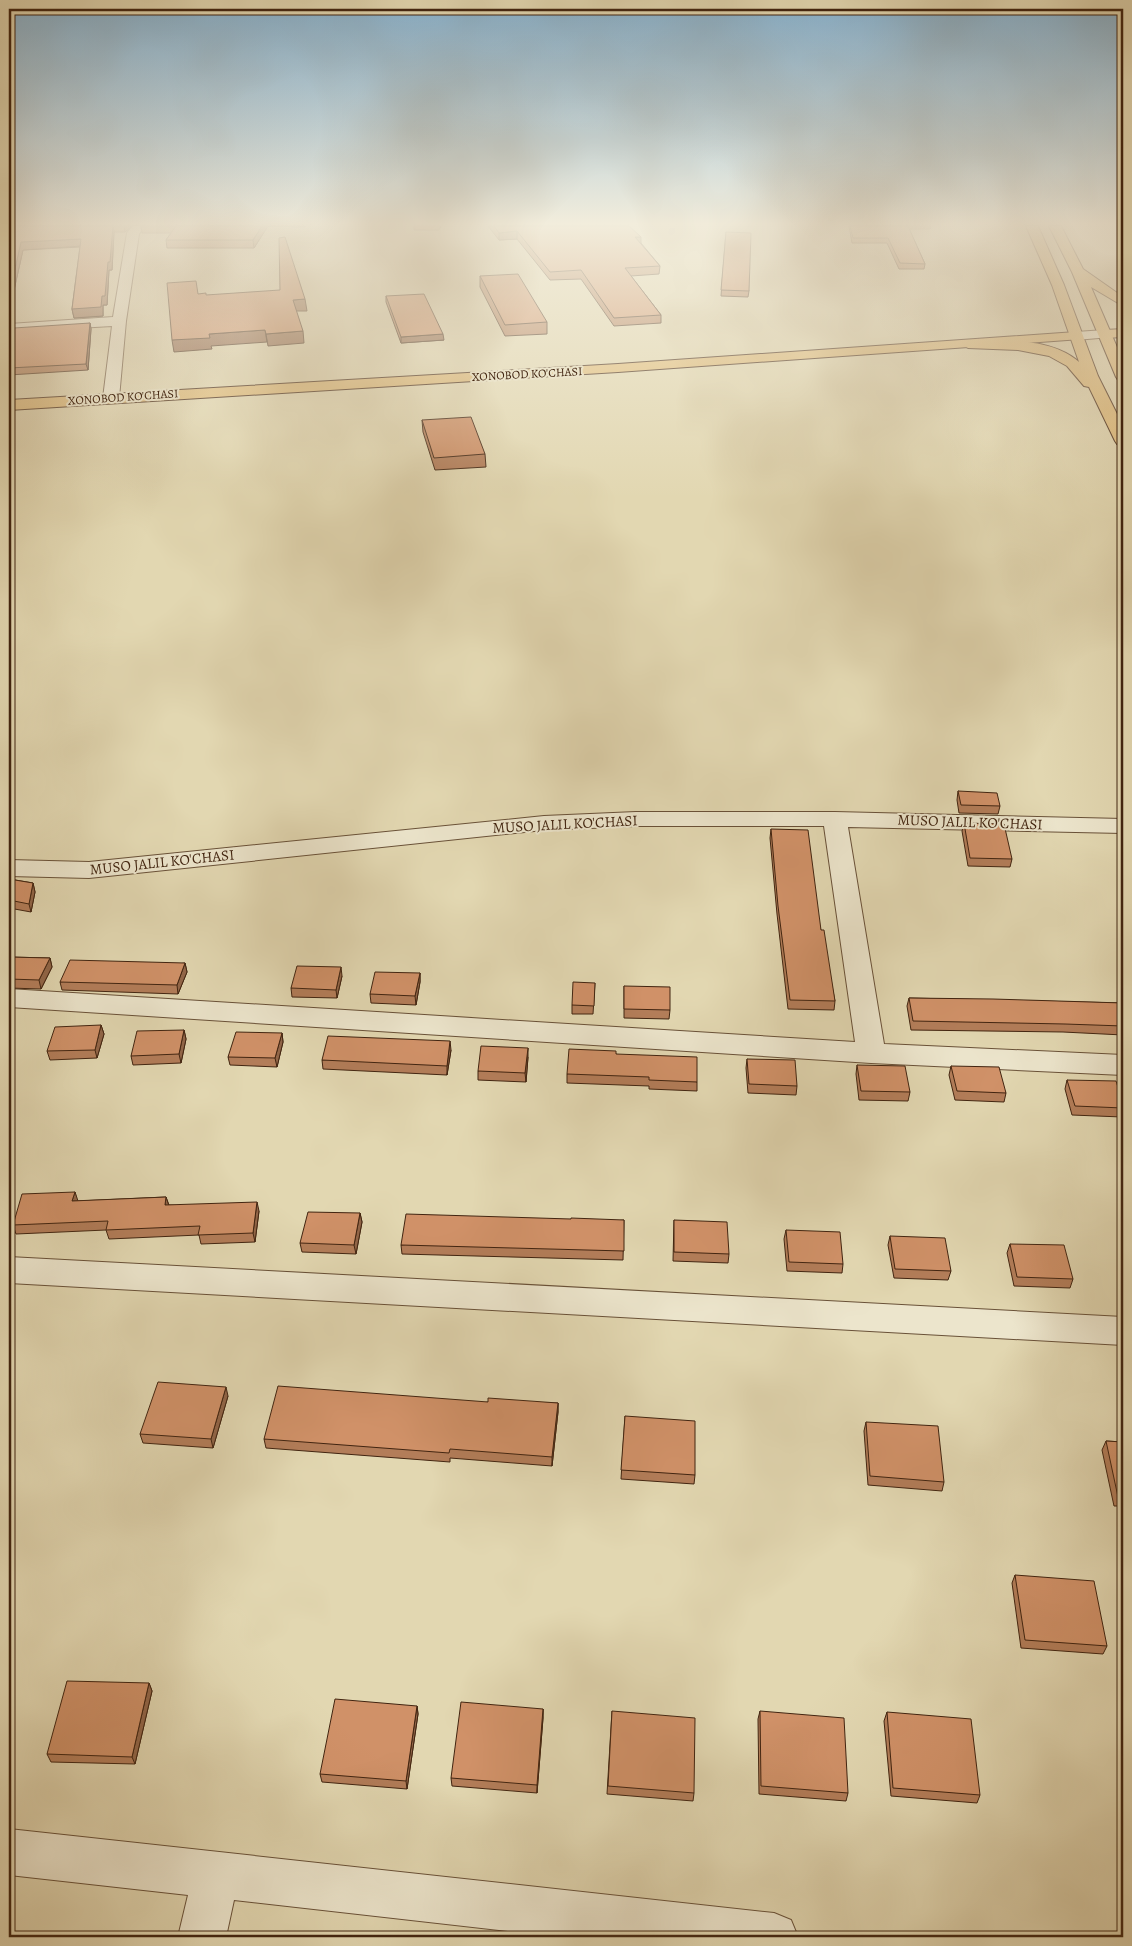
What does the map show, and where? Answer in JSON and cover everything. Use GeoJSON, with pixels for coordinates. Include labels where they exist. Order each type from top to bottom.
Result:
{"type":"FeatureCollection","features":[{"type":"Feature","properties":{"kind":"main road"},"geometry":{"type":"LineString","coordinates":[[1069,317],[1101,398],[1123,441]]}},
{"type":"Feature","properties":{"kind":"main road"},"geometry":{"type":"LineString","coordinates":[[1097,317],[1123,377]]}},
{"type":"Feature","properties":{"kind":"main road"},"geometry":{"type":"LineString","coordinates":[[1104,334],[1123,333]]}},
{"type":"Feature","properties":{"kind":"main road","name":"XONOBOD KO'CHASI"},"geometry":{"type":"LineString","coordinates":[[9,405],[618,368],[1076,336]]}},
{"type":"Feature","properties":{"kind":"main road"},"geometry":{"type":"LineString","coordinates":[[968,344],[1014,346],[1045,351],[1066,358],[1078,369],[1101,398]]}},
{"type":"Feature","properties":{"kind":"street"},"geometry":{"type":"LineString","coordinates":[[111,398],[120,317]]}},
{"type":"Feature","properties":{"kind":"street"},"geometry":{"type":"LineString","coordinates":[[9,328],[119,321]]}},
{"type":"Feature","properties":{"kind":"street","name":"XONOBOD KO'CHASI"},"geometry":{"type":"LineString","coordinates":[[1076,336],[1104,334]]}},
{"type":"Feature","properties":{"kind":"street"},"geometry":{"type":"LineString","coordinates":[[835,818],[871,1053]]}},
{"type":"Feature","properties":{"kind":"street","name":"MUSO JALIL KO'CHASI"},"geometry":{"type":"LineString","coordinates":[[9,868],[89,870],[544,823],[636,819],[835,818],[1123,826]]}},
{"type":"Feature","properties":{"kind":"street"},"geometry":{"type":"LineString","coordinates":[[9,998],[871,1053],[1123,1065]]}},
{"type":"Feature","properties":{"kind":"street"},"geometry":{"type":"LineString","coordinates":[[9,1270],[1123,1332]]}},
{"type":"Feature","properties":{"kind":"street"},"geometry":{"type":"LineString","coordinates":[[9,1852],[774,1937]]}},
{"type":"Feature","properties":{"kind":"street"},"geometry":{"type":"LineString","coordinates":[[202,1937],[216,1875]]}},
{"type":"Feature","properties":{"kind":"building"},"geometry":{"type":"Polygon","coordinates":[[[170,317],[298,317],[303,331],[266,334],[265,330],[209,334],[210,338],[172,340],[170,317]]]}},
{"type":"Feature","properties":{"kind":"building"},"geometry":{"type":"Polygon","coordinates":[[[394,317],[435,317],[443,334],[401,337],[394,317]]]}},
{"type":"Feature","properties":{"kind":"building"},"geometry":{"type":"Polygon","coordinates":[[[501,317],[544,317],[547,322],[505,325],[501,317]]]}},
{"type":"Feature","properties":{"kind":"building"},"geometry":{"type":"Polygon","coordinates":[[[90,323],[86,364],[9,368],[9,347],[14,328],[90,323]]]}},
{"type":"Feature","properties":{"kind":"building"},"geometry":{"type":"Polygon","coordinates":[[[471,417],[485,454],[434,458],[422,420],[471,417]]]}},
{"type":"Feature","properties":{"kind":"building"},"geometry":{"type":"Polygon","coordinates":[[[958,791],[997,793],[1000,806],[961,805],[958,791]]]}},
{"type":"Feature","properties":{"kind":"building"},"geometry":{"type":"Polygon","coordinates":[[[964,823],[1004,824],[1012,859],[970,858],[964,823]]]}},
{"type":"Feature","properties":{"kind":"building"},"geometry":{"type":"Polygon","coordinates":[[[771,829],[808,830],[821,930],[824,930],[835,1001],[790,1000],[778,906],[771,829]]]}},
{"type":"Feature","properties":{"kind":"building"},"geometry":{"type":"Polygon","coordinates":[[[9,879],[33,883],[29,904],[9,900],[9,879]]]}},
{"type":"Feature","properties":{"kind":"building"},"geometry":{"type":"Polygon","coordinates":[[[9,957],[50,958],[39,980],[9,979],[9,957]]]}},
{"type":"Feature","properties":{"kind":"building"},"geometry":{"type":"Polygon","coordinates":[[[70,960],[185,963],[177,985],[60,982],[70,960]]]}},
{"type":"Feature","properties":{"kind":"building"},"geometry":{"type":"Polygon","coordinates":[[[297,966],[341,967],[336,990],[291,988],[297,966]]]}},
{"type":"Feature","properties":{"kind":"building"},"geometry":{"type":"Polygon","coordinates":[[[375,972],[420,973],[415,996],[370,994],[375,972]]]}},
{"type":"Feature","properties":{"kind":"building"},"geometry":{"type":"Polygon","coordinates":[[[573,982],[595,983],[594,1006],[572,1005],[573,982]]]}},
{"type":"Feature","properties":{"kind":"building"},"geometry":{"type":"Polygon","coordinates":[[[624,986],[670,987],[670,1010],[624,1009],[624,986]]]}},
{"type":"Feature","properties":{"kind":"building"},"geometry":{"type":"Polygon","coordinates":[[[909,998],[1123,1003],[1123,1026],[913,1021],[909,998]]]}},
{"type":"Feature","properties":{"kind":"building"},"geometry":{"type":"Polygon","coordinates":[[[101,1025],[95,1050],[47,1051],[55,1027],[101,1025]]]}},
{"type":"Feature","properties":{"kind":"building"},"geometry":{"type":"Polygon","coordinates":[[[184,1030],[179,1054],[131,1056],[137,1031],[184,1030]]]}},
{"type":"Feature","properties":{"kind":"building"},"geometry":{"type":"Polygon","coordinates":[[[236,1032],[282,1033],[275,1058],[228,1057],[236,1032]]]}},
{"type":"Feature","properties":{"kind":"building"},"geometry":{"type":"Polygon","coordinates":[[[328,1036],[450,1041],[447,1066],[322,1060],[328,1036]]]}},
{"type":"Feature","properties":{"kind":"building"},"geometry":{"type":"Polygon","coordinates":[[[481,1046],[528,1048],[525,1073],[478,1071],[481,1046]]]}},
{"type":"Feature","properties":{"kind":"building"},"geometry":{"type":"Polygon","coordinates":[[[569,1049],[616,1051],[616,1054],[697,1057],[697,1082],[649,1080],[649,1077],[567,1074],[569,1049]]]}},
{"type":"Feature","properties":{"kind":"building"},"geometry":{"type":"Polygon","coordinates":[[[747,1059],[795,1060],[797,1086],[749,1084],[747,1059]]]}},
{"type":"Feature","properties":{"kind":"building"},"geometry":{"type":"Polygon","coordinates":[[[857,1065],[905,1066],[910,1092],[861,1091],[857,1065]]]}},
{"type":"Feature","properties":{"kind":"building"},"geometry":{"type":"Polygon","coordinates":[[[951,1066],[999,1067],[1006,1093],[957,1091],[951,1066]]]}},
{"type":"Feature","properties":{"kind":"building"},"geometry":{"type":"Polygon","coordinates":[[[1067,1080],[1116,1081],[1123,1108],[1075,1106],[1067,1080]]]}},
{"type":"Feature","properties":{"kind":"building"},"geometry":{"type":"Polygon","coordinates":[[[75,1192],[72,1201],[166,1197],[165,1205],[257,1202],[253,1233],[198,1235],[200,1226],[106,1230],[108,1221],[13,1225],[22,1194],[75,1192]]]}},
{"type":"Feature","properties":{"kind":"building"},"geometry":{"type":"Polygon","coordinates":[[[308,1212],[360,1213],[354,1245],[300,1243],[308,1212]]]}},
{"type":"Feature","properties":{"kind":"building"},"geometry":{"type":"Polygon","coordinates":[[[406,1214],[624,1220],[624,1251],[401,1245],[406,1214]]]}},
{"type":"Feature","properties":{"kind":"building"},"geometry":{"type":"Polygon","coordinates":[[[674,1220],[727,1222],[729,1254],[674,1252],[674,1220]]]}},
{"type":"Feature","properties":{"kind":"building"},"geometry":{"type":"Polygon","coordinates":[[[786,1230],[840,1232],[843,1264],[789,1262],[786,1230]]]}},
{"type":"Feature","properties":{"kind":"building"},"geometry":{"type":"Polygon","coordinates":[[[890,1236],[945,1238],[951,1271],[895,1269],[890,1236]]]}},
{"type":"Feature","properties":{"kind":"building"},"geometry":{"type":"Polygon","coordinates":[[[1010,1244],[1064,1245],[1073,1279],[1017,1277],[1010,1244]]]}},
{"type":"Feature","properties":{"kind":"building"},"geometry":{"type":"Polygon","coordinates":[[[158,1382],[226,1387],[211,1439],[140,1434],[158,1382]]]}},
{"type":"Feature","properties":{"kind":"building"},"geometry":{"type":"Polygon","coordinates":[[[278,1386],[488,1402],[488,1398],[558,1403],[552,1457],[450,1449],[449,1453],[264,1439],[278,1386]]]}},
{"type":"Feature","properties":{"kind":"building"},"geometry":{"type":"Polygon","coordinates":[[[625,1416],[695,1421],[695,1475],[621,1470],[625,1416]]]}},
{"type":"Feature","properties":{"kind":"building"},"geometry":{"type":"Polygon","coordinates":[[[866,1422],[938,1426],[944,1482],[870,1476],[866,1422]]]}},
{"type":"Feature","properties":{"kind":"building"},"geometry":{"type":"Polygon","coordinates":[[[1106,1441],[1123,1442],[1123,1498],[1118,1497],[1106,1441]]]}},
{"type":"Feature","properties":{"kind":"building"},"geometry":{"type":"Polygon","coordinates":[[[1015,1575],[1094,1581],[1107,1646],[1025,1640],[1015,1575]]]}},
{"type":"Feature","properties":{"kind":"building"},"geometry":{"type":"Polygon","coordinates":[[[67,1681],[149,1683],[132,1757],[47,1754],[67,1681]]]}},
{"type":"Feature","properties":{"kind":"building"},"geometry":{"type":"Polygon","coordinates":[[[335,1699],[417,1706],[406,1781],[320,1774],[335,1699]]]}},
{"type":"Feature","properties":{"kind":"building"},"geometry":{"type":"Polygon","coordinates":[[[461,1702],[543,1709],[537,1785],[451,1778],[461,1702]]]}},
{"type":"Feature","properties":{"kind":"building"},"geometry":{"type":"Polygon","coordinates":[[[612,1711],[695,1718],[694,1793],[608,1786],[612,1711]]]}},
{"type":"Feature","properties":{"kind":"building"},"geometry":{"type":"Polygon","coordinates":[[[760,1711],[844,1718],[848,1793],[761,1786],[760,1711]]]}},
{"type":"Feature","properties":{"kind":"building"},"geometry":{"type":"Polygon","coordinates":[[[887,1712],[971,1719],[980,1795],[893,1788],[887,1712]]]}}]}
